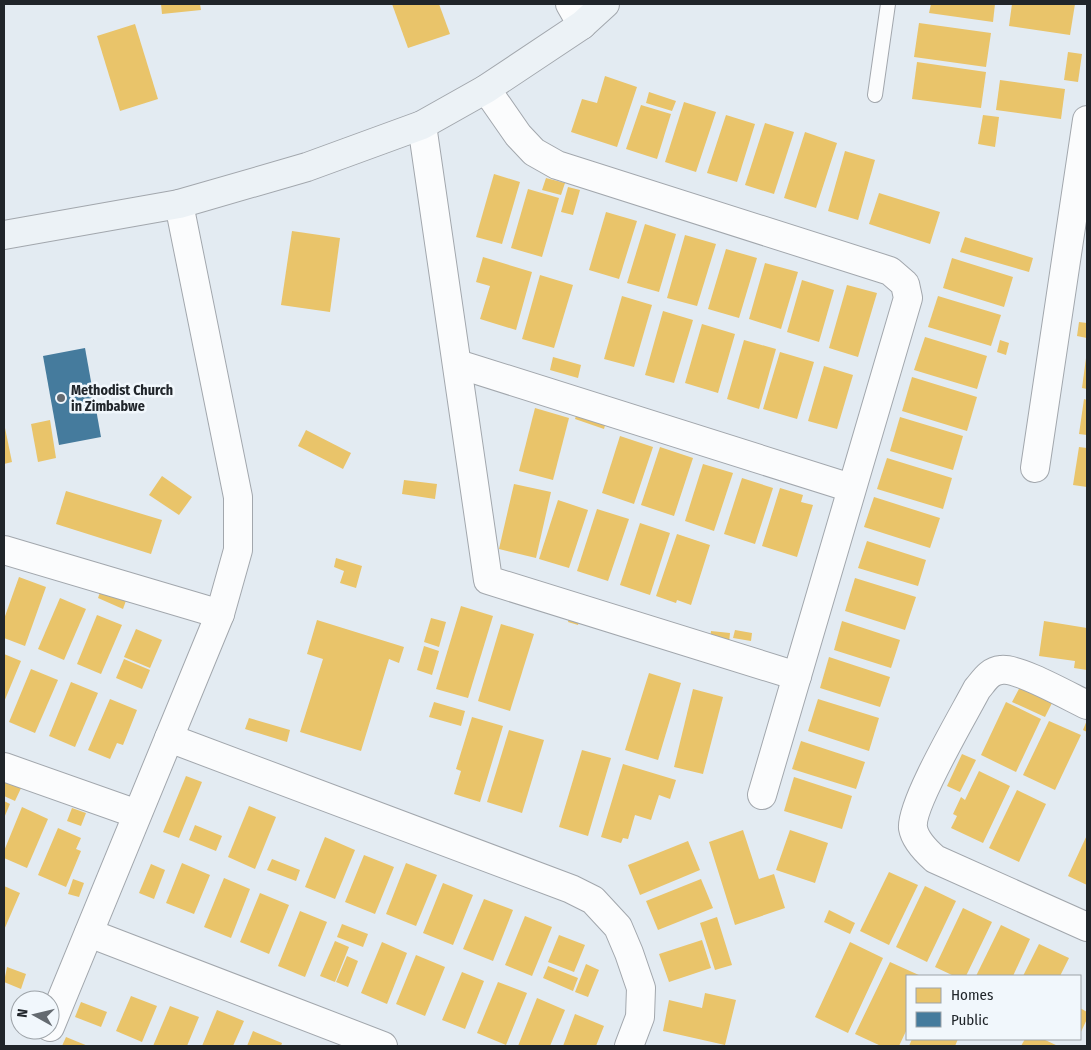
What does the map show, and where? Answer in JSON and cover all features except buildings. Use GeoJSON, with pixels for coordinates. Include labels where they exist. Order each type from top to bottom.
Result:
{"type":"FeatureCollection","features":[{"type":"Feature","properties":{"kind":"street"},"geometry":{"type":"LineString","coordinates":[[4,235],[179,204],[307,166],[422,126],[486,89],[576,14],[605,4]]}},
{"type":"Feature","properties":{"kind":"street"},"geometry":{"type":"LineString","coordinates":[[486,89],[518,136],[534,152],[558,165],[890,271],[905,284],[908,298],[762,795]]}},
{"type":"Feature","properties":{"kind":"street"},"geometry":{"type":"LineString","coordinates":[[1035,468],[1087,120]]}},
{"type":"Feature","properties":{"kind":"street"},"geometry":{"type":"LineString","coordinates":[[422,126],[488,580],[797,676]]}},
{"type":"Feature","properties":{"kind":"street"},"geometry":{"type":"LineString","coordinates":[[60,1003],[220,614],[238,550],[238,497],[179,204]]}},
{"type":"Feature","properties":{"kind":"street"},"geometry":{"type":"LineString","coordinates":[[458,364],[851,488]]}},
{"type":"Feature","properties":{"kind":"street"},"geometry":{"type":"LineString","coordinates":[[4,550],[220,614]]}},
{"type":"Feature","properties":{"kind":"street"},"geometry":{"type":"LineString","coordinates":[[1087,705],[1017,672],[1001,669],[988,675],[977,689],[916,805],[913,828],[921,846],[935,859],[1087,927]]}},
{"type":"Feature","properties":{"kind":"street"},"geometry":{"type":"LineString","coordinates":[[169,738],[571,888],[593,900],[618,927],[641,988],[640,1017],[628,1046]]}},
{"type":"Feature","properties":{"kind":"street"},"geometry":{"type":"LineString","coordinates":[[4,767],[137,814]]}},
{"type":"Feature","properties":{"kind":"street"},"geometry":{"type":"LineString","coordinates":[[89,934],[383,1046]]}},
{"type":"Feature","properties":{"kind":"lane"},"geometry":{"type":"LineString","coordinates":[[876,95],[888,4]]}},
{"type":"Feature","properties":{"kind":"place","name":"Methodist Church in Zimbabwe"},"geometry":{"type":"Point","coordinates":[61,398]}}]}
